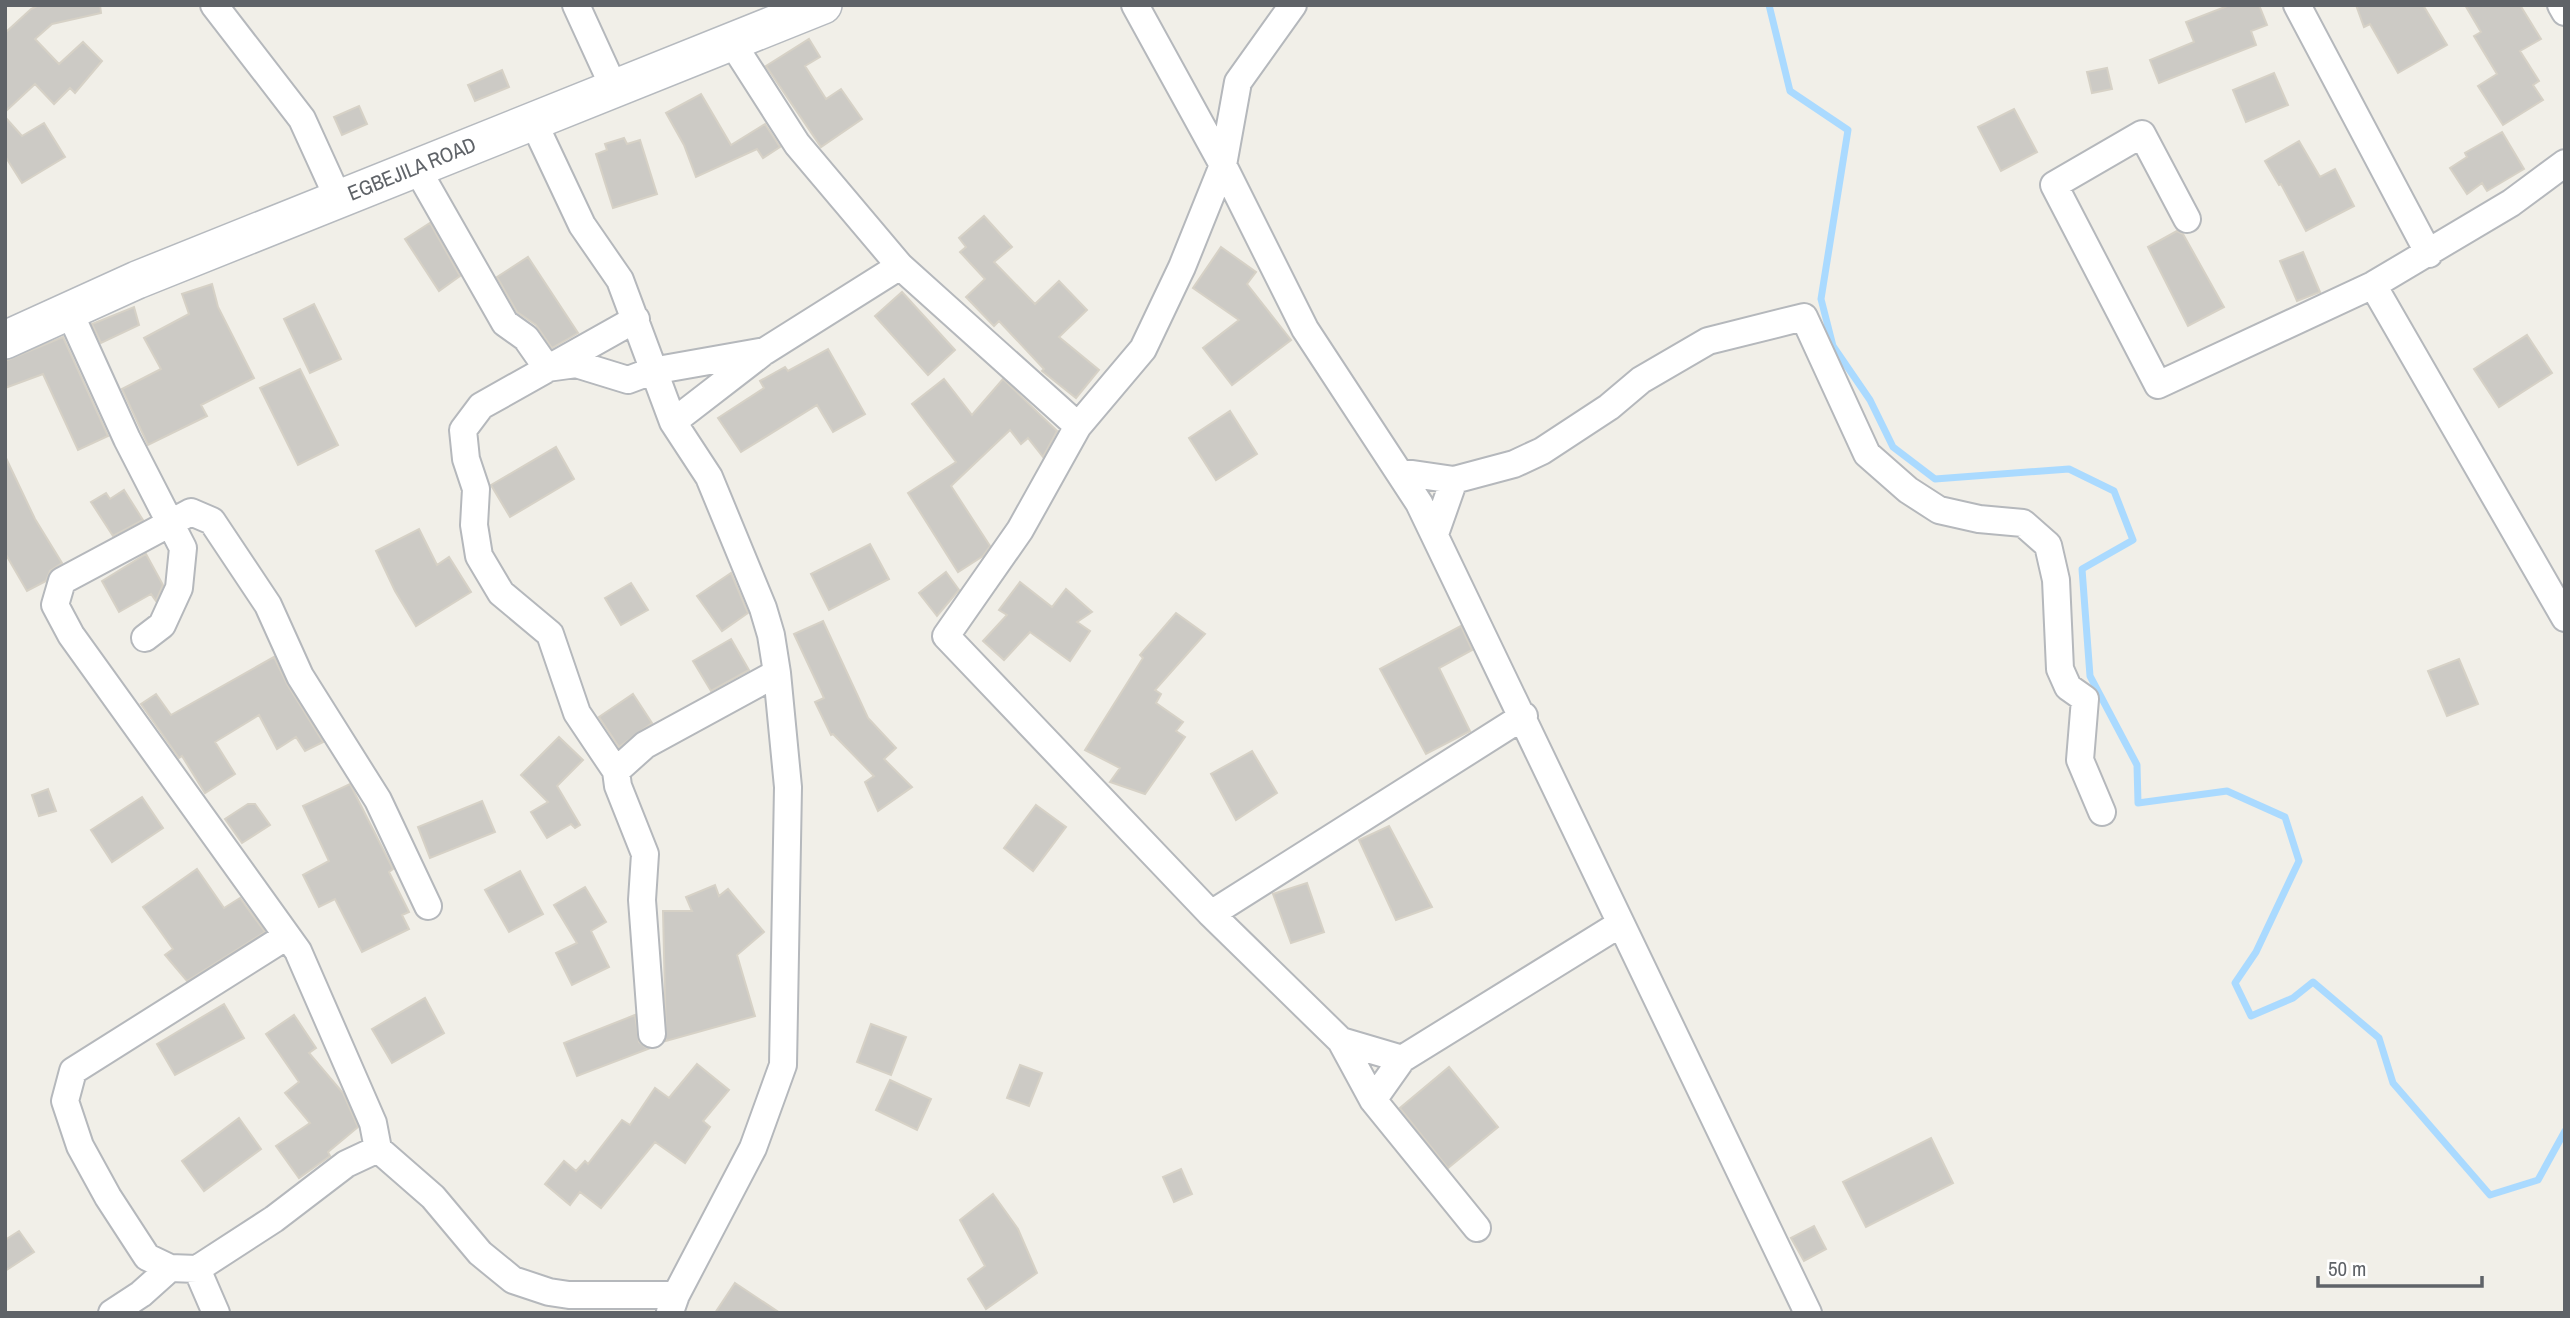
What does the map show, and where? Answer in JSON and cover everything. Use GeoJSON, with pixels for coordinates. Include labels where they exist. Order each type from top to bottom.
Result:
{"type":"FeatureCollection","features":[{"type":"Feature","properties":{"kind":"street"},"geometry":{"type":"LineString","coordinates":[[214,5],[302,119],[338,198]]}},
{"type":"Feature","properties":{"kind":"street"},"geometry":{"type":"LineString","coordinates":[[576,5],[614,88]]}},
{"type":"Feature","properties":{"kind":"street","name":"EGBEJILA ROAD"},"geometry":{"type":"LineString","coordinates":[[5,340],[338,198],[823,5]]}},
{"type":"Feature","properties":{"kind":"street"},"geometry":{"type":"LineString","coordinates":[[1135,5],[1223,165],[1305,329],[1399,472],[1435,534],[1808,1313]]}},
{"type":"Feature","properties":{"kind":"street"},"geometry":{"type":"LineString","coordinates":[[1293,5],[1238,82],[1223,165],[1182,267],[1143,349],[1078,426],[1020,530],[946,636],[1211,914],[1341,1041],[1373,1100],[1477,1228]]}},
{"type":"Feature","properties":{"kind":"street"},"geometry":{"type":"LineString","coordinates":[[2297,5],[2429,254]]}},
{"type":"Feature","properties":{"kind":"street"},"geometry":{"type":"LineString","coordinates":[[2561,5],[2565,12]]}},
{"type":"Feature","properties":{"kind":"street"},"geometry":{"type":"LineString","coordinates":[[731,41],[797,144],[900,266],[1078,426]]}},
{"type":"Feature","properties":{"kind":"street"},"geometry":{"type":"LineString","coordinates":[[428,906],[378,800],[300,676],[268,605],[240,559],[212,522],[191,512],[62,581],[55,605],[71,635],[254,886],[306,967],[373,1123],[378,1149],[433,1197],[480,1253],[513,1280],[569,1295],[673,1304],[753,1148],[783,1065],[788,787],[777,673],[771,635],[749,571],[701,461],[673,422],[620,280],[582,225],[533,121]]}},
{"type":"Feature","properties":{"kind":"street"},"geometry":{"type":"LineString","coordinates":[[2187,219],[2143,134],[2054,185],[2158,385],[2373,285],[2511,203],[2565,163]]}},
{"type":"Feature","properties":{"kind":"street"},"geometry":{"type":"LineString","coordinates":[[416,167],[505,323],[526,338],[547,368]]}},
{"type":"Feature","properties":{"kind":"street"},"geometry":{"type":"LineString","coordinates":[[673,422],[765,351],[900,266]]}},
{"type":"Feature","properties":{"kind":"street"},"geometry":{"type":"LineString","coordinates":[[2373,285],[2565,618]]}},
{"type":"Feature","properties":{"kind":"street"},"geometry":{"type":"LineString","coordinates":[[69,311],[127,439],[183,548],[179,588],[162,625],[145,638]]}},
{"type":"Feature","properties":{"kind":"street"},"geometry":{"type":"LineString","coordinates":[[1399,472],[1454,480],[1514,464],[1542,451],[1609,407],[1641,380],[1708,341],[1804,317],[1867,453],[1908,490],[1939,510],[1979,519],[2023,523],[2048,545],[2056,580],[2060,669],[2068,687],[2085,699],[2080,760],[2102,812]]}},
{"type":"Feature","properties":{"kind":"street"},"geometry":{"type":"LineString","coordinates":[[636,319],[481,406],[463,430],[466,459],[476,488],[474,525],[479,556],[501,593],[551,634],[578,713],[616,771],[622,798],[645,853],[642,900],[652,1034]]}},
{"type":"Feature","properties":{"kind":"street"},"geometry":{"type":"LineString","coordinates":[[547,368],[576,364],[628,380],[652,371],[765,351]]}},
{"type":"Feature","properties":{"kind":"street"},"geometry":{"type":"LineString","coordinates":[[1435,534],[1454,480]]}},
{"type":"Feature","properties":{"kind":"street"},"geometry":{"type":"LineString","coordinates":[[616,771],[645,745],[777,673]]}},
{"type":"Feature","properties":{"kind":"street"},"geometry":{"type":"LineString","coordinates":[[1211,914],[1524,716]]}},
{"type":"Feature","properties":{"kind":"street"},"geometry":{"type":"LineString","coordinates":[[1373,1100],[1402,1059],[1620,923]]}},
{"type":"Feature","properties":{"kind":"street"},"geometry":{"type":"LineString","coordinates":[[287,936],[73,1071],[65,1101],[80,1146],[108,1197],[147,1257],[170,1268],[197,1269],[274,1219],[346,1164],[378,1149]]}},
{"type":"Feature","properties":{"kind":"street"},"geometry":{"type":"LineString","coordinates":[[1341,1041],[1402,1059]]}},
{"type":"Feature","properties":{"kind":"street"},"geometry":{"type":"LineString","coordinates":[[112,1313],[141,1294],[170,1268]]}},
{"type":"Feature","properties":{"kind":"street"},"geometry":{"type":"LineString","coordinates":[[197,1269],[216,1313]]}},
{"type":"Feature","properties":{"kind":"building"},"geometry":{"type":"Polygon","coordinates":[[[39,5],[100,5],[101,13],[52,24],[35,39],[59,64],[83,42],[102,61],[75,93],[70,88],[54,104],[35,84],[5,112],[5,33],[39,5]]]}},
{"type":"Feature","properties":{"kind":"building"},"geometry":{"type":"Polygon","coordinates":[[[2230,5],[2259,5],[2267,25],[2251,31],[2256,45],[2159,83],[2150,60],[2194,42],[2186,22],[2230,5]]]}},
{"type":"Feature","properties":{"kind":"building"},"geometry":{"type":"Polygon","coordinates":[[[2356,5],[2423,5],[2447,45],[2398,73],[2370,24],[2364,27],[2356,5]]]}},
{"type":"Feature","properties":{"kind":"building"},"geometry":{"type":"Polygon","coordinates":[[[2465,5],[2520,5],[2541,39],[2520,51],[2539,81],[2533,85],[2543,100],[2503,125],[2478,86],[2497,74],[2474,36],[2481,32],[2465,5]]]}},
{"type":"Feature","properties":{"kind":"building"},"geometry":{"type":"Polygon","coordinates":[[[809,39],[820,57],[805,66],[826,99],[841,89],[862,119],[821,147],[766,66],[809,39]]]}},
{"type":"Feature","properties":{"kind":"building"},"geometry":{"type":"Polygon","coordinates":[[[2107,68],[2112,89],[2092,93],[2087,72],[2107,68]]]}},
{"type":"Feature","properties":{"kind":"building"},"geometry":{"type":"Polygon","coordinates":[[[502,70],[509,87],[475,101],[468,85],[502,70]]]}},
{"type":"Feature","properties":{"kind":"building"},"geometry":{"type":"Polygon","coordinates":[[[2274,73],[2288,105],[2246,122],[2233,90],[2274,73]]]}},
{"type":"Feature","properties":{"kind":"building"},"geometry":{"type":"Polygon","coordinates":[[[701,94],[731,145],[765,124],[780,147],[763,158],[757,149],[696,177],[684,145],[666,113],[701,94]]]}},
{"type":"Feature","properties":{"kind":"building"},"geometry":{"type":"Polygon","coordinates":[[[359,106],[367,124],[342,135],[334,117],[359,106]]]}},
{"type":"Feature","properties":{"kind":"building"},"geometry":{"type":"Polygon","coordinates":[[[2014,109],[2037,152],[2001,171],[1978,127],[2014,109]]]}},
{"type":"Feature","properties":{"kind":"building"},"geometry":{"type":"Polygon","coordinates":[[[5,117],[22,136],[44,123],[65,157],[22,183],[5,156],[5,117]]]}},
{"type":"Feature","properties":{"kind":"building"},"geometry":{"type":"Polygon","coordinates":[[[2502,132],[2524,169],[2487,191],[2482,183],[2467,194],[2450,168],[2467,157],[2465,153],[2502,132]]]}},
{"type":"Feature","properties":{"kind":"building"},"geometry":{"type":"Polygon","coordinates":[[[624,138],[627,144],[640,140],[657,194],[613,208],[596,154],[607,150],[605,144],[624,138]]]}},
{"type":"Feature","properties":{"kind":"building"},"geometry":{"type":"Polygon","coordinates":[[[2299,141],[2320,177],[2335,169],[2354,206],[2306,231],[2281,184],[2279,185],[2265,161],[2299,141]]]}},
{"type":"Feature","properties":{"kind":"building"},"geometry":{"type":"Polygon","coordinates":[[[984,216],[1012,247],[994,262],[1035,304],[1059,281],[1087,310],[1059,337],[1099,370],[1076,398],[1042,371],[1044,369],[999,321],[994,326],[966,297],[985,279],[960,252],[966,247],[959,238],[984,216]]]}},
{"type":"Feature","properties":{"kind":"building"},"geometry":{"type":"Polygon","coordinates":[[[430,223],[460,276],[439,291],[405,239],[430,223]]]}},
{"type":"Feature","properties":{"kind":"building"},"geometry":{"type":"Polygon","coordinates":[[[2177,231],[2183,234],[2224,307],[2188,326],[2148,247],[2177,231]]]}},
{"type":"Feature","properties":{"kind":"building"},"geometry":{"type":"Polygon","coordinates":[[[1221,247],[1256,272],[1247,284],[1291,340],[1232,385],[1203,348],[1239,320],[1193,288],[1221,247]]]}},
{"type":"Feature","properties":{"kind":"building"},"geometry":{"type":"Polygon","coordinates":[[[2303,252],[2320,292],[2297,301],[2280,261],[2303,252]]]}},
{"type":"Feature","properties":{"kind":"building"},"geometry":{"type":"Polygon","coordinates":[[[528,257],[578,333],[552,348],[536,325],[517,312],[497,277],[528,257]]]}},
{"type":"Feature","properties":{"kind":"building"},"geometry":{"type":"Polygon","coordinates":[[[212,284],[218,307],[254,378],[201,405],[207,416],[148,445],[122,389],[161,369],[144,338],[189,314],[182,294],[212,284]]]}},
{"type":"Feature","properties":{"kind":"building"},"geometry":{"type":"Polygon","coordinates":[[[902,292],[955,350],[928,375],[875,316],[902,292]]]}},
{"type":"Feature","properties":{"kind":"building"},"geometry":{"type":"Polygon","coordinates":[[[314,304],[341,359],[310,373],[284,319],[314,304]]]}},
{"type":"Feature","properties":{"kind":"building"},"geometry":{"type":"Polygon","coordinates":[[[134,307],[139,325],[101,343],[92,324],[134,307]]]}},
{"type":"Feature","properties":{"kind":"building"},"geometry":{"type":"Polygon","coordinates":[[[2527,335],[2552,373],[2499,407],[2474,369],[2527,335]]]}},
{"type":"Feature","properties":{"kind":"building"},"geometry":{"type":"Polygon","coordinates":[[[63,337],[108,436],[78,450],[43,374],[5,388],[5,361],[63,337]]]}},
{"type":"Feature","properties":{"kind":"building"},"geometry":{"type":"Polygon","coordinates":[[[828,349],[865,414],[833,432],[817,405],[741,452],[718,418],[764,388],[760,381],[785,367],[788,371],[828,349]]]}},
{"type":"Feature","properties":{"kind":"building"},"geometry":{"type":"Polygon","coordinates":[[[300,369],[338,445],[298,465],[260,388],[300,369]]]}},
{"type":"Feature","properties":{"kind":"building"},"geometry":{"type":"Polygon","coordinates":[[[944,379],[972,415],[1003,379],[1057,431],[1043,457],[1028,438],[1021,444],[1010,430],[951,486],[990,546],[983,556],[958,572],[908,493],[956,462],[912,404],[944,379]]]}},
{"type":"Feature","properties":{"kind":"building"},"geometry":{"type":"Polygon","coordinates":[[[1230,411],[1257,454],[1216,480],[1189,438],[1230,411]]]}},
{"type":"Feature","properties":{"kind":"building"},"geometry":{"type":"Polygon","coordinates":[[[556,447],[574,479],[510,517],[491,485],[556,447]]]}},
{"type":"Feature","properties":{"kind":"building"},"geometry":{"type":"Polygon","coordinates":[[[5,456],[35,519],[62,563],[50,571],[46,581],[27,591],[5,553],[5,456]]]}},
{"type":"Feature","properties":{"kind":"building"},"geometry":{"type":"Polygon","coordinates":[[[124,490],[143,520],[113,536],[91,502],[106,493],[110,499],[124,490]]]}},
{"type":"Feature","properties":{"kind":"building"},"geometry":{"type":"Polygon","coordinates":[[[419,529],[437,565],[449,557],[471,592],[416,626],[376,551],[419,529]]]}},
{"type":"Feature","properties":{"kind":"building"},"geometry":{"type":"Polygon","coordinates":[[[870,544],[889,579],[829,610],[811,574],[870,544]]]}},
{"type":"Feature","properties":{"kind":"building"},"geometry":{"type":"Polygon","coordinates":[[[146,554],[163,585],[156,601],[151,594],[119,612],[102,581],[146,554]]]}},
{"type":"Feature","properties":{"kind":"building"},"geometry":{"type":"Polygon","coordinates":[[[946,572],[959,590],[937,616],[919,593],[946,572]]]}},
{"type":"Feature","properties":{"kind":"building"},"geometry":{"type":"Polygon","coordinates":[[[731,573],[748,613],[722,631],[697,596],[731,573]]]}},
{"type":"Feature","properties":{"kind":"building"},"geometry":{"type":"Polygon","coordinates":[[[1020,582],[1052,607],[1066,589],[1092,612],[1077,622],[1090,631],[1070,661],[1030,632],[1004,660],[983,641],[1007,615],[999,610],[1020,582]]]}},
{"type":"Feature","properties":{"kind":"building"},"geometry":{"type":"Polygon","coordinates":[[[631,583],[648,610],[621,625],[605,598],[631,583]]]}},
{"type":"Feature","properties":{"kind":"building"},"geometry":{"type":"Polygon","coordinates":[[[1176,613],[1205,634],[1155,690],[1161,694],[1156,703],[1183,722],[1176,731],[1185,737],[1145,794],[1110,782],[1120,768],[1085,750],[1143,658],[1140,655],[1176,613]]]}},
{"type":"Feature","properties":{"kind":"building"},"geometry":{"type":"Polygon","coordinates":[[[823,621],[868,718],[896,748],[884,759],[912,787],[878,811],[865,782],[874,776],[833,734],[831,735],[815,702],[824,698],[794,634],[823,621]]]}},
{"type":"Feature","properties":{"kind":"building"},"geometry":{"type":"Polygon","coordinates":[[[1461,626],[1472,650],[1439,668],[1470,731],[1426,754],[1380,669],[1461,626]]]}},
{"type":"Feature","properties":{"kind":"building"},"geometry":{"type":"Polygon","coordinates":[[[731,639],[749,670],[711,691],[693,661],[731,639]]]}},
{"type":"Feature","properties":{"kind":"building"},"geometry":{"type":"Polygon","coordinates":[[[274,657],[287,684],[323,742],[305,751],[296,737],[277,749],[259,715],[215,742],[235,774],[205,793],[182,756],[179,758],[141,704],[156,694],[171,715],[274,657]]]}},
{"type":"Feature","properties":{"kind":"building"},"geometry":{"type":"Polygon","coordinates":[[[2459,659],[2478,704],[2447,716],[2428,671],[2459,659]]]}},
{"type":"Feature","properties":{"kind":"building"},"geometry":{"type":"Polygon","coordinates":[[[633,694],[652,723],[619,747],[599,717],[633,694]]]}},
{"type":"Feature","properties":{"kind":"building"},"geometry":{"type":"Polygon","coordinates":[[[559,737],[583,760],[557,786],[580,825],[575,828],[571,824],[547,838],[531,812],[548,802],[521,775],[559,737]]]}},
{"type":"Feature","properties":{"kind":"building"},"geometry":{"type":"Polygon","coordinates":[[[1252,751],[1277,793],[1236,820],[1211,774],[1252,751]]]}},
{"type":"Feature","properties":{"kind":"building"},"geometry":{"type":"Polygon","coordinates":[[[350,784],[393,869],[389,872],[409,912],[402,915],[409,929],[362,952],[335,899],[319,907],[303,875],[329,861],[303,806],[350,784]]]}},
{"type":"Feature","properties":{"kind":"building"},"geometry":{"type":"Polygon","coordinates":[[[48,789],[56,811],[39,816],[32,795],[48,789]]]}},
{"type":"Feature","properties":{"kind":"building"},"geometry":{"type":"Polygon","coordinates":[[[142,797],[163,828],[112,862],[91,830],[142,797]]]}},
{"type":"Feature","properties":{"kind":"building"},"geometry":{"type":"Polygon","coordinates":[[[482,801],[495,832],[430,858],[418,827],[482,801]]]}},
{"type":"Feature","properties":{"kind":"building"},"geometry":{"type":"Polygon","coordinates":[[[248,804],[255,804],[270,825],[242,843],[225,819],[248,804]]]}},
{"type":"Feature","properties":{"kind":"building"},"geometry":{"type":"Polygon","coordinates":[[[1036,805],[1066,827],[1033,871],[1004,848],[1036,805]]]}},
{"type":"Feature","properties":{"kind":"building"},"geometry":{"type":"Polygon","coordinates":[[[1389,826],[1432,907],[1396,920],[1359,840],[1389,826]]]}},
{"type":"Feature","properties":{"kind":"building"},"geometry":{"type":"Polygon","coordinates":[[[197,869],[224,908],[240,898],[265,932],[187,981],[165,955],[173,949],[143,907],[197,869]]]}},
{"type":"Feature","properties":{"kind":"building"},"geometry":{"type":"Polygon","coordinates":[[[520,871],[543,914],[509,932],[485,890],[520,871]]]}},
{"type":"Feature","properties":{"kind":"building"},"geometry":{"type":"Polygon","coordinates":[[[1307,883],[1324,932],[1291,943],[1273,894],[1307,883]]]}},
{"type":"Feature","properties":{"kind":"building"},"geometry":{"type":"Polygon","coordinates":[[[715,885],[719,896],[728,889],[764,932],[737,955],[755,1016],[666,1041],[663,911],[692,911],[686,897],[715,885]]]}},
{"type":"Feature","properties":{"kind":"building"},"geometry":{"type":"Polygon","coordinates":[[[585,887],[606,922],[591,931],[609,967],[572,985],[556,953],[577,943],[554,905],[585,887]]]}},
{"type":"Feature","properties":{"kind":"building"},"geometry":{"type":"Polygon","coordinates":[[[425,998],[444,1033],[392,1063],[372,1029],[425,998]]]}},
{"type":"Feature","properties":{"kind":"building"},"geometry":{"type":"Polygon","coordinates":[[[224,1004],[244,1038],[175,1075],[157,1044],[224,1004]]]}},
{"type":"Feature","properties":{"kind":"building"},"geometry":{"type":"Polygon","coordinates":[[[294,1015],[316,1048],[309,1053],[343,1093],[358,1127],[328,1152],[330,1156],[299,1178],[276,1146],[310,1123],[285,1093],[299,1082],[266,1034],[294,1015]]]}},
{"type":"Feature","properties":{"kind":"building"},"geometry":{"type":"Polygon","coordinates":[[[635,1015],[639,1042],[648,1049],[577,1076],[564,1043],[635,1015]]]}},
{"type":"Feature","properties":{"kind":"building"},"geometry":{"type":"Polygon","coordinates":[[[871,1024],[906,1037],[891,1075],[857,1062],[871,1024]]]}},
{"type":"Feature","properties":{"kind":"building"},"geometry":{"type":"Polygon","coordinates":[[[697,1064],[729,1090],[703,1121],[710,1127],[685,1163],[655,1142],[601,1208],[580,1192],[570,1205],[545,1184],[564,1161],[576,1171],[585,1161],[588,1164],[622,1120],[630,1125],[655,1088],[669,1098],[697,1064]]]}},
{"type":"Feature","properties":{"kind":"building"},"geometry":{"type":"Polygon","coordinates":[[[1020,1065],[1042,1073],[1029,1106],[1007,1098],[1020,1065]]]}},
{"type":"Feature","properties":{"kind":"building"},"geometry":{"type":"Polygon","coordinates":[[[1449,1067],[1498,1127],[1448,1168],[1400,1108],[1449,1067]]]}},
{"type":"Feature","properties":{"kind":"building"},"geometry":{"type":"Polygon","coordinates":[[[890,1080],[931,1099],[917,1130],[876,1110],[890,1080]]]}},
{"type":"Feature","properties":{"kind":"building"},"geometry":{"type":"Polygon","coordinates":[[[239,1118],[261,1149],[204,1191],[182,1161],[239,1118]]]}},
{"type":"Feature","properties":{"kind":"building"},"geometry":{"type":"Polygon","coordinates":[[[1931,1138],[1953,1183],[1866,1227],[1843,1182],[1931,1138]]]}},
{"type":"Feature","properties":{"kind":"building"},"geometry":{"type":"Polygon","coordinates":[[[1181,1169],[1192,1194],[1174,1202],[1163,1177],[1181,1169]]]}},
{"type":"Feature","properties":{"kind":"building"},"geometry":{"type":"Polygon","coordinates":[[[993,1194],[1018,1229],[1037,1273],[986,1309],[968,1279],[985,1266],[960,1220],[993,1194]]]}},
{"type":"Feature","properties":{"kind":"building"},"geometry":{"type":"Polygon","coordinates":[[[1814,1226],[1826,1249],[1804,1261],[1791,1238],[1814,1226]]]}},
{"type":"Feature","properties":{"kind":"building"},"geometry":{"type":"Polygon","coordinates":[[[19,1231],[34,1252],[5,1271],[5,1240],[19,1231]]]}},
{"type":"Feature","properties":{"kind":"building"},"geometry":{"type":"Polygon","coordinates":[[[735,1283],[780,1313],[715,1313],[735,1283]]]}},
{"type":"Feature","properties":{"kind":"waterway"},"geometry":{"type":"LineString","coordinates":[[1769,5],[1790,91],[1848,130],[1821,299],[1833,346],[1870,400],[1893,447],[1935,479],[2069,469],[2114,491],[2133,540],[2082,569],[2090,676],[2137,765],[2138,803],[2227,791],[2285,817],[2299,861],[2256,952],[2235,983],[2251,1016],[2293,998],[2313,982],[2379,1038],[2393,1083],[2490,1195],[2538,1180],[2565,1131]]}}]}
